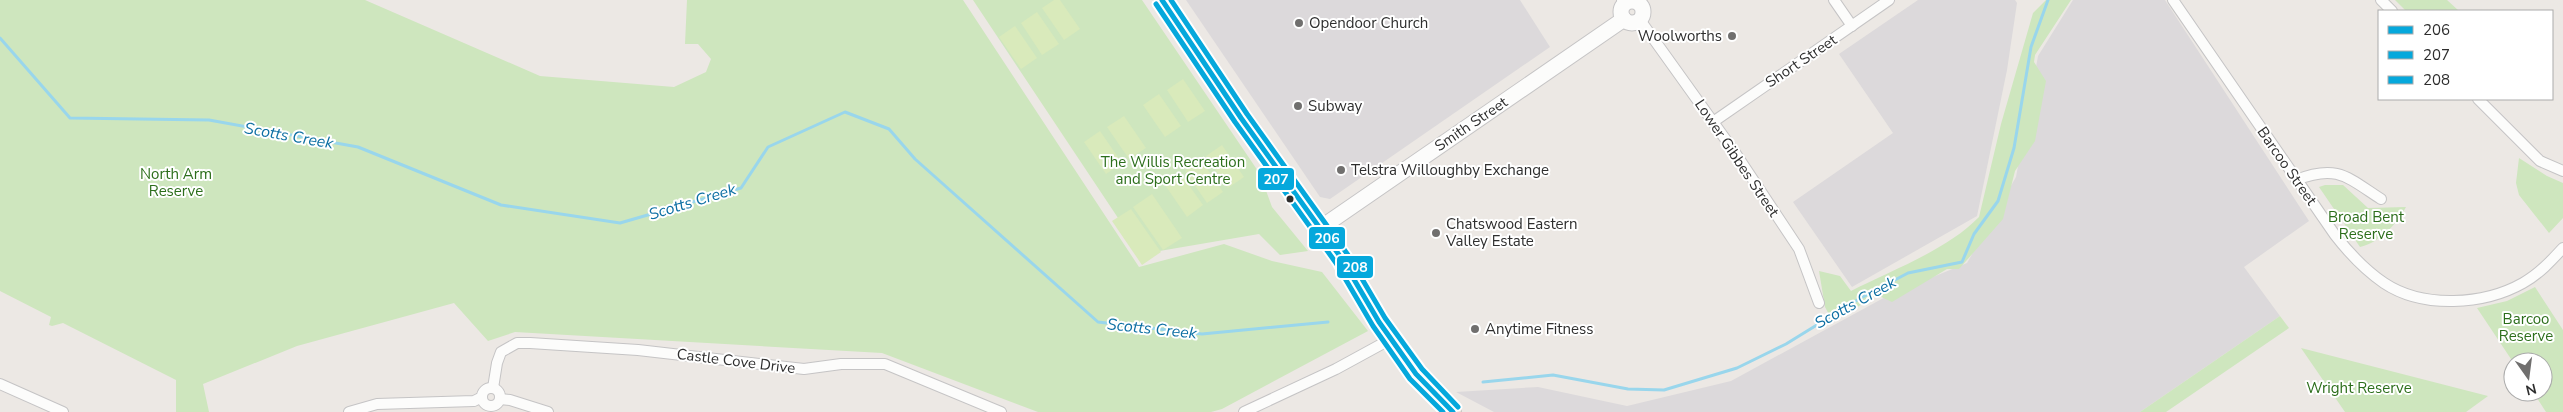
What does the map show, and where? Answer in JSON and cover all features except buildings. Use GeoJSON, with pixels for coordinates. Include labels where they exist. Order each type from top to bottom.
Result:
{"type":"FeatureCollection","features":[{"type":"Feature","properties":{"kind":"main road"},"geometry":{"type":"LineString","coordinates":[[1162,0],[1241,118],[1342,259],[1391,339],[1416,374],[1453,412]]}},
{"type":"Feature","properties":{"kind":"street"},"geometry":{"type":"LineString","coordinates":[[1834,0],[1852,26]]}},
{"type":"Feature","properties":{"kind":"street","name":"Short Street"},"geometry":{"type":"LineString","coordinates":[[1713,122],[1889,0]]}},
{"type":"Feature","properties":{"kind":"street","name":"Barcoo Street"},"geometry":{"type":"LineString","coordinates":[[2173,0],[2296,180],[2354,258],[2385,284],[2426,298],[2449,300],[2490,296],[2524,282],[2544,268],[2563,248]]}},
{"type":"Feature","properties":{"kind":"street"},"geometry":{"type":"LineString","coordinates":[[2381,0],[2391,10]]}},
{"type":"Feature","properties":{"kind":"street"},"geometry":{"type":"LineString","coordinates":[[1624,8],[1636,2],[1644,9]]}},
{"type":"Feature","properties":{"kind":"street","name":"Smith Street"},"geometry":{"type":"LineString","coordinates":[[1319,228],[1624,8]]}},
{"type":"Feature","properties":{"kind":"street","name":"Lower Gibbes Street"},"geometry":{"type":"LineString","coordinates":[[1644,9],[1713,122],[1799,250],[1819,303]]}},
{"type":"Feature","properties":{"kind":"street"},"geometry":{"type":"LineString","coordinates":[[2479,100],[2540,161],[2563,171]]}},
{"type":"Feature","properties":{"kind":"street"},"geometry":{"type":"LineString","coordinates":[[2296,180],[2314,173],[2341,173],[2381,199]]}},
{"type":"Feature","properties":{"kind":"street"},"geometry":{"type":"LineString","coordinates":[[1244,412],[1336,369],[1391,339]]}},
{"type":"Feature","properties":{"kind":"street","name":"Castle Cove Drive"},"geometry":{"type":"LineString","coordinates":[[493,388],[497,363],[501,352],[517,343],[544,343],[665,352],[804,368],[841,364],[885,364],[1001,412]]}},
{"type":"Feature","properties":{"kind":"street"},"geometry":{"type":"LineString","coordinates":[[0,384],[63,412]]}},
{"type":"Feature","properties":{"kind":"street"},"geometry":{"type":"LineString","coordinates":[[349,412],[377,404],[474,401],[482,397],[485,390],[493,388],[498,391],[500,399],[498,404],[490,407],[483,402],[482,397]]}},
{"type":"Feature","properties":{"kind":"street"},"geometry":{"type":"LineString","coordinates":[[500,399],[510,400],[548,412]]}},
{"type":"Feature","properties":{"kind":"shaded area"},"geometry":{"type":"Polygon","coordinates":[[[1186,0],[1520,0],[1550,47],[1330,199],[1320,197],[1186,0]]]}},
{"type":"Feature","properties":{"kind":"shaded area"},"geometry":{"type":"Polygon","coordinates":[[[1918,0],[2015,0],[2017,3],[2007,70],[1977,216],[1852,287],[1793,202],[1893,133],[1839,54],[1918,0]]]}},
{"type":"Feature","properties":{"kind":"shaded area"},"geometry":{"type":"Polygon","coordinates":[[[2073,0],[2165,0],[2309,221],[2244,267],[2280,316],[2140,412],[1494,412],[1456,392],[1538,387],[1627,406],[1731,381],[1889,295],[1967,263],[2016,177],[2038,56],[2073,0]]]}},
{"type":"Feature","properties":{"kind":"green space","name":"North Arm Reserve"},"geometry":{"type":"Polygon","coordinates":[[[0,0],[365,0],[540,76],[674,87],[706,72],[711,59],[698,44],[685,44],[687,0],[963,0],[1139,267],[1224,244],[1272,261],[1322,272],[1368,331],[1222,409],[1211,412],[1038,412],[882,353],[515,332],[488,341],[454,303],[297,346],[203,384],[209,412],[176,412],[176,380],[63,323],[49,325],[51,317],[0,291],[0,0]]]}},
{"type":"Feature","properties":{"kind":"green space","name":"The Willis Recreation and Sport Centre"},"geometry":{"type":"Polygon","coordinates":[[[973,0],[1142,0],[1260,174],[1272,207],[1308,251],[1280,255],[1259,234],[1142,254],[973,0]]]}},
{"type":"Feature","properties":{"kind":"green space"},"geometry":{"type":"Polygon","coordinates":[[[1054,0],[1060,0],[1080,29],[1064,40],[1042,8],[1054,0]]]}},
{"type":"Feature","properties":{"kind":"green space"},"geometry":{"type":"Polygon","coordinates":[[[2046,0],[2071,0],[2035,55],[2034,62],[2046,81],[2035,141],[2015,171],[2003,219],[1959,269],[1947,269],[1892,302],[1877,295],[1833,322],[1825,307],[1819,271],[1840,276],[1851,291],[1951,240],[1979,217],[2001,124],[2033,13],[2046,0]]]}},
{"type":"Feature","properties":{"kind":"green space"},"geometry":{"type":"Polygon","coordinates":[[[2395,0],[2447,0],[2458,10],[2405,10],[2395,0]]]}},
{"type":"Feature","properties":{"kind":"green space"},"geometry":{"type":"Polygon","coordinates":[[[1037,12],[1059,44],[1042,55],[1021,23],[1037,12]]]}},
{"type":"Feature","properties":{"kind":"green space"},"geometry":{"type":"Polygon","coordinates":[[[1015,26],[1037,58],[1021,69],[999,37],[1015,26]]]}},
{"type":"Feature","properties":{"kind":"green space"},"geometry":{"type":"Polygon","coordinates":[[[1183,79],[1205,111],[1188,122],[1167,90],[1183,79]]]}},
{"type":"Feature","properties":{"kind":"green space"},"geometry":{"type":"Polygon","coordinates":[[[1159,94],[1181,126],[1165,137],[1143,105],[1159,94]]]}},
{"type":"Feature","properties":{"kind":"green space"},"geometry":{"type":"Polygon","coordinates":[[[1124,116],[1146,148],[1129,159],[1107,127],[1124,116]]]}},
{"type":"Feature","properties":{"kind":"green space"},"geometry":{"type":"Polygon","coordinates":[[[1100,131],[1122,163],[1106,174],[1084,142],[1100,131]]]}},
{"type":"Feature","properties":{"kind":"green space"},"geometry":{"type":"Polygon","coordinates":[[[1222,145],[1244,177],[1228,188],[1206,156],[1222,145]]]}},
{"type":"Feature","properties":{"kind":"green space"},"geometry":{"type":"Polygon","coordinates":[[[2519,158],[2547,176],[2563,183],[2563,218],[2549,233],[2519,195],[2516,183],[2519,158]]]}},
{"type":"Feature","properties":{"kind":"green space"},"geometry":{"type":"Polygon","coordinates":[[[1201,160],[1223,192],[1207,203],[1185,171],[1201,160]]]}},
{"type":"Feature","properties":{"kind":"green space"},"geometry":{"type":"Polygon","coordinates":[[[1181,174],[1203,205],[1187,217],[1165,185],[1181,174]]]}},
{"type":"Feature","properties":{"kind":"green space","name":"Broad Bent Reserve"},"geometry":{"type":"Polygon","coordinates":[[[2343,185],[2368,208],[2406,207],[2387,232],[2367,245],[2360,247],[2319,187],[2343,185]]]}},
{"type":"Feature","properties":{"kind":"green space"},"geometry":{"type":"Polygon","coordinates":[[[1152,194],[1182,238],[1163,250],[1133,207],[1152,194]]]}},
{"type":"Feature","properties":{"kind":"green space"},"geometry":{"type":"Polygon","coordinates":[[[1131,209],[1161,252],[1142,265],[1112,221],[1131,209]]]}},
{"type":"Feature","properties":{"kind":"green space","name":"Barcoo Reserve"},"geometry":{"type":"Polygon","coordinates":[[[2535,287],[2563,330],[2563,412],[2546,412],[2540,402],[2553,402],[2553,352],[2506,352],[2477,308],[2507,301],[2535,287]]]}},
{"type":"Feature","properties":{"kind":"green space"},"geometry":{"type":"Polygon","coordinates":[[[2280,316],[2289,328],[2166,412],[2140,412],[2280,316]]]}},
{"type":"Feature","properties":{"kind":"green space","name":"Wright Reserve"},"geometry":{"type":"Polygon","coordinates":[[[2301,348],[2488,396],[2466,412],[2345,412],[2301,348]]]}},
{"type":"Feature","properties":{"kind":"waterway","name":"Scotts Creek"},"geometry":{"type":"LineString","coordinates":[[1483,382],[1553,375],[1628,389],[1664,390],[1737,368],[1786,344],[1859,299],[1908,273],[1962,262],[1974,234],[1998,201],[2014,148],[2031,47],[2048,0]]}},
{"type":"Feature","properties":{"kind":"waterway","name":"Scotts Creek"},"geometry":{"type":"LineString","coordinates":[[0,38],[70,118],[209,120],[358,147],[501,205],[620,223],[741,188],[768,147],[845,112],[889,129],[915,159],[1098,322],[1202,334],[1328,322]]}},
{"type":"Feature","properties":{"kind":"transit line","name":"206"},"geometry":{"type":"LineString","coordinates":[[1162,0],[1241,118],[1342,259],[1379,322],[1416,374],[1453,412]]}},
{"type":"Feature","properties":{"kind":"transit line","name":"208"},"geometry":{"type":"LineString","coordinates":[[1171,0],[1247,114],[1348,255],[1385,318],[1422,369],[1458,407]]}},
{"type":"Feature","properties":{"kind":"transit line","name":"207"},"geometry":{"type":"LineString","coordinates":[[1156,4],[1235,122],[1336,263],[1373,326],[1410,379],[1443,412]]}},
{"type":"Feature","properties":{"kind":"place","name":"Opendoor Church"},"geometry":{"type":"Point","coordinates":[1299,23]}},
{"type":"Feature","properties":{"kind":"place","name":"Woolworths"},"geometry":{"type":"Point","coordinates":[1732,36]}},
{"type":"Feature","properties":{"kind":"place","name":"Subway"},"geometry":{"type":"Point","coordinates":[1298,106]}},
{"type":"Feature","properties":{"kind":"place","name":"Telstra Willoughby Exchange"},"geometry":{"type":"Point","coordinates":[1341,170]}},
{"type":"Feature","properties":{"kind":"place","name":"Chatswood Eastern Valley Estate"},"geometry":{"type":"Point","coordinates":[1436,233]}},
{"type":"Feature","properties":{"kind":"place","name":"Anytime Fitness"},"geometry":{"type":"Point","coordinates":[1475,329]}}]}
